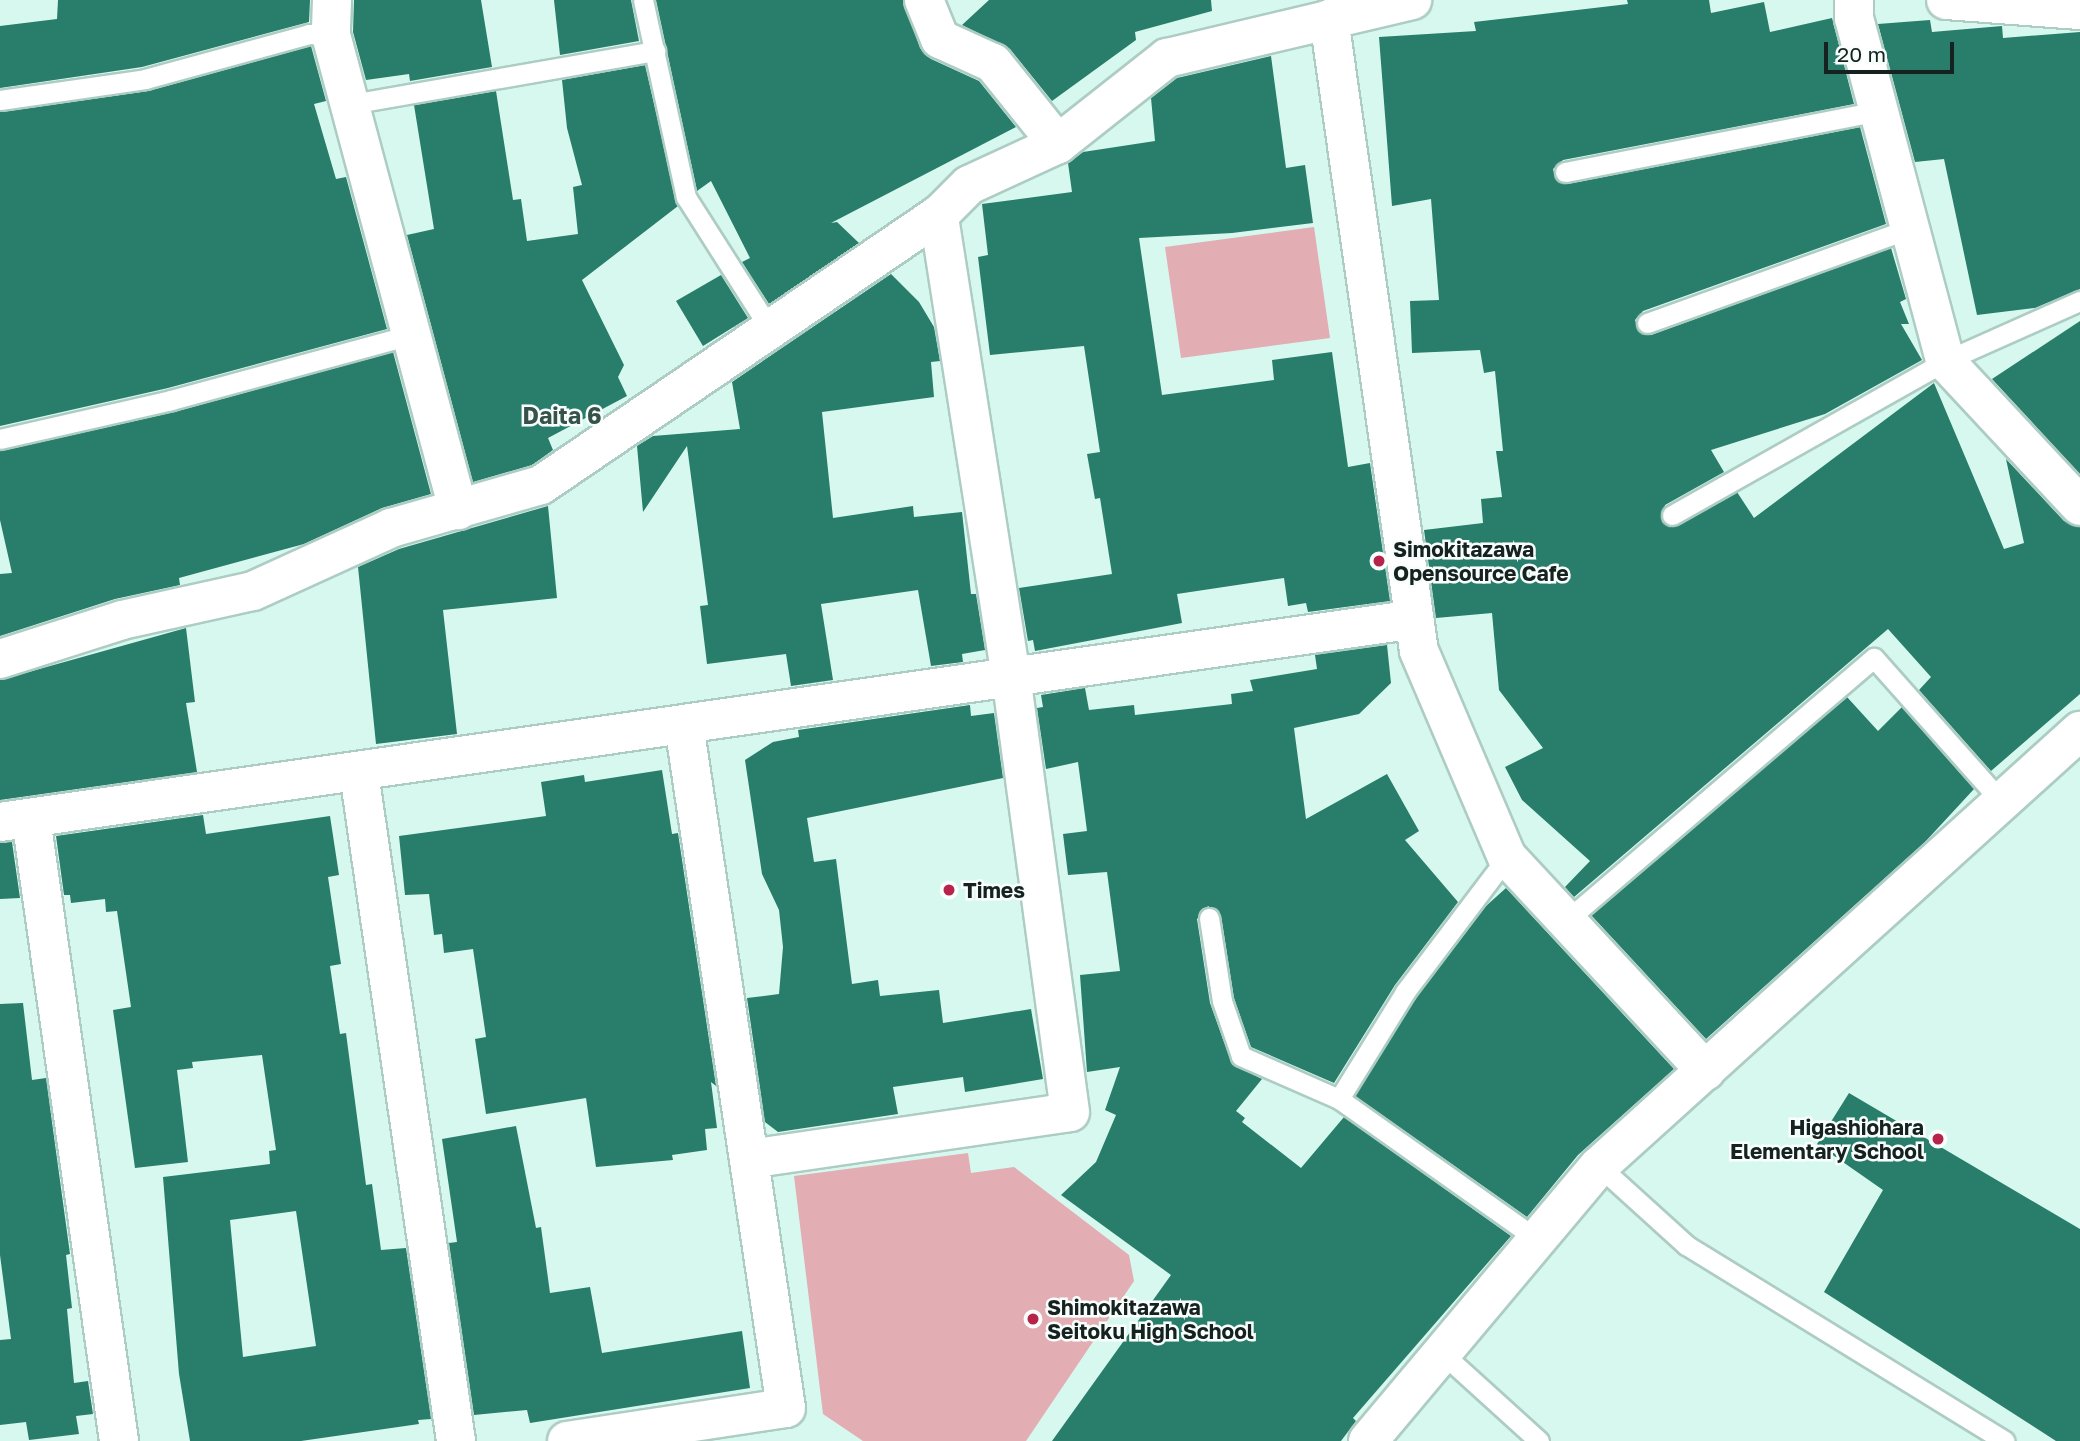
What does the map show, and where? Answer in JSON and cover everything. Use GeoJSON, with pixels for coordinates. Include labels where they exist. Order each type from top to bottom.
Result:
{"type":"FeatureCollection","features":[{"type":"Feature","properties":{"kind":"street"},"geometry":{"type":"LineString","coordinates":[[924,0],[940,38],[993,63],[1058,144]]}},
{"type":"Feature","properties":{"kind":"street"},"geometry":{"type":"LineString","coordinates":[[0,659],[122,620],[253,591],[391,528],[541,485],[939,215],[969,185],[1058,144],[1167,58],[1412,0]]}},
{"type":"Feature","properties":{"kind":"street"},"geometry":{"type":"LineString","coordinates":[[1854,0],[1854,18],[1945,361],[2080,506]]}},
{"type":"Feature","properties":{"kind":"street"},"geometry":{"type":"LineString","coordinates":[[1946,0],[2080,10]]}},
{"type":"Feature","properties":{"kind":"street"},"geometry":{"type":"LineString","coordinates":[[332,18],[410,335],[458,510]]}},
{"type":"Feature","properties":{"kind":"street"},"geometry":{"type":"LineString","coordinates":[[1329,19],[1419,651],[1507,857],[1568,919],[1706,1071]]}},
{"type":"Feature","properties":{"kind":"street"},"geometry":{"type":"LineString","coordinates":[[749,1159],[1070,1112],[1011,677],[939,215]]}},
{"type":"Feature","properties":{"kind":"street"},"geometry":{"type":"LineString","coordinates":[[118,1441],[16,820],[359,773],[1415,619]]}},
{"type":"Feature","properties":{"kind":"street"},"geometry":{"type":"LineString","coordinates":[[567,1441],[786,1408],[684,725]]}},
{"type":"Feature","properties":{"kind":"street"},"geometry":{"type":"LineString","coordinates":[[1368,1441],[1599,1166],[2080,731]]}},
{"type":"Feature","properties":{"kind":"street"},"geometry":{"type":"LineString","coordinates":[[359,773],[456,1441]]}},
{"type":"Feature","properties":{"kind":"lane"},"geometry":{"type":"LineString","coordinates":[[643,0],[686,197],[770,329]]}},
{"type":"Feature","properties":{"kind":"lane"},"geometry":{"type":"LineString","coordinates":[[0,100],[145,79],[309,34],[332,18]]}},
{"type":"Feature","properties":{"kind":"lane"},"geometry":{"type":"LineString","coordinates":[[351,104],[655,51]]}},
{"type":"Feature","properties":{"kind":"lane"},"geometry":{"type":"LineString","coordinates":[[1564,172],[1880,111]]}},
{"type":"Feature","properties":{"kind":"lane"},"geometry":{"type":"LineString","coordinates":[[1647,323],[1908,229]]}},
{"type":"Feature","properties":{"kind":"lane"},"geometry":{"type":"LineString","coordinates":[[1672,515],[1945,361],[2080,301]]}},
{"type":"Feature","properties":{"kind":"lane"},"geometry":{"type":"LineString","coordinates":[[0,439],[171,400],[410,335]]}},
{"type":"Feature","properties":{"kind":"lane"},"geometry":{"type":"LineString","coordinates":[[1568,919],[1874,657],[2001,801]]}},
{"type":"Feature","properties":{"kind":"lane"},"geometry":{"type":"LineString","coordinates":[[1339,1099],[1405,992],[1507,857]]}},
{"type":"Feature","properties":{"kind":"lane"},"geometry":{"type":"LineString","coordinates":[[1209,918],[1222,1001],[1241,1056],[1339,1099],[1537,1239]]}},
{"type":"Feature","properties":{"kind":"lane"},"geometry":{"type":"LineString","coordinates":[[1599,1166],[1686,1245],[2004,1441]]}},
{"type":"Feature","properties":{"kind":"lane"},"geometry":{"type":"LineString","coordinates":[[1442,1353],[1539,1441]]}},
{"type":"Feature","properties":{"kind":"shaded area"},"geometry":{"type":"Polygon","coordinates":[[[1314,227],[1330,338],[1181,358],[1165,247],[1314,227]]]}},
{"type":"Feature","properties":{"kind":"shaded area"},"geometry":{"type":"Polygon","coordinates":[[[968,1153],[971,1173],[1014,1167],[1129,1255],[1134,1281],[1026,1441],[863,1441],[823,1414],[794,1176],[968,1153]]]}},
{"type":"Feature","properties":{"kind":"building"},"geometry":{"type":"Polygon","coordinates":[[[58,0],[310,0],[309,22],[142,67],[0,88],[0,26],[57,19],[58,0]]]}},
{"type":"Feature","properties":{"kind":"building"},"geometry":{"type":"Polygon","coordinates":[[[354,0],[481,0],[492,67],[410,81],[409,74],[366,80],[353,32],[354,0]]]}},
{"type":"Feature","properties":{"kind":"building"},"geometry":{"type":"Polygon","coordinates":[[[554,0],[631,0],[639,41],[560,55],[554,0]]]}},
{"type":"Feature","properties":{"kind":"building"},"geometry":{"type":"Polygon","coordinates":[[[656,0],[903,0],[920,48],[931,59],[979,81],[1016,127],[831,223],[837,222],[859,243],[769,304],[742,262],[750,258],[711,181],[697,191],[656,0]]]}},
{"type":"Feature","properties":{"kind":"building"},"geometry":{"type":"Polygon","coordinates":[[[989,0],[1211,0],[1212,11],[1135,32],[1136,40],[1052,101],[1010,49],[962,25],[989,0]]]}},
{"type":"Feature","properties":{"kind":"building"},"geometry":{"type":"Polygon","coordinates":[[[1627,0],[1709,0],[1711,13],[1764,2],[1770,32],[1832,18],[1854,104],[1563,160],[1553,169],[1556,180],[1567,184],[1860,127],[1886,224],[1643,311],[1635,320],[1639,332],[1651,335],[1891,248],[1906,299],[1900,302],[1909,324],[1901,324],[1922,360],[1825,414],[1711,450],[1724,472],[1665,505],[1662,522],[1677,526],[1737,492],[1754,518],[1934,383],[2004,549],[2024,543],[2006,459],[2064,521],[2080,527],[2080,694],[1991,771],[1919,690],[1931,677],[1888,629],[1574,897],[1565,887],[1590,861],[1522,800],[1505,767],[1543,748],[1499,690],[1492,613],[1436,618],[1424,530],[1483,523],[1481,499],[1502,497],[1496,451],[1503,451],[1495,371],[1484,373],[1480,350],[1412,353],[1410,301],[1439,300],[1431,199],[1392,206],[1379,37],[1476,31],[1474,22],[1628,4],[1627,0]]]}},
{"type":"Feature","properties":{"kind":"building"},"geometry":{"type":"Polygon","coordinates":[[[1930,20],[1932,32],[2002,26],[2003,38],[2080,32],[2080,289],[2035,308],[1977,315],[1944,159],[1915,162],[1878,24],[1930,20]]]}},
{"type":"Feature","properties":{"kind":"building"},"geometry":{"type":"Polygon","coordinates":[[[311,46],[326,101],[314,104],[336,179],[346,177],[387,329],[168,388],[0,426],[0,112],[148,91],[311,46]]]}},
{"type":"Feature","properties":{"kind":"building"},"geometry":{"type":"Polygon","coordinates":[[[1271,56],[1286,168],[1305,165],[1313,223],[1232,233],[1139,238],[1162,395],[1274,380],[1272,360],[1332,352],[1348,467],[1370,463],[1390,601],[1308,612],[1306,603],[1288,606],[1284,578],[1177,594],[1182,623],[1035,651],[1033,640],[1028,641],[1019,588],[1112,574],[1100,498],[1095,499],[1087,454],[1100,452],[1084,346],[990,355],[978,257],[988,255],[982,204],[1072,192],[1068,163],[1083,152],[1155,141],[1151,98],[1177,78],[1271,56]]]}},
{"type":"Feature","properties":{"kind":"building"},"geometry":{"type":"Polygon","coordinates":[[[645,65],[678,206],[582,280],[624,365],[618,377],[627,396],[548,438],[553,450],[532,465],[473,482],[407,235],[434,229],[414,105],[496,91],[513,200],[521,199],[527,241],[578,234],[573,187],[582,185],[567,128],[562,80],[645,65]]]}},
{"type":"Feature","properties":{"kind":"building"},"geometry":{"type":"Polygon","coordinates":[[[891,274],[919,302],[934,327],[940,361],[931,362],[934,397],[822,412],[833,518],[913,506],[914,517],[962,512],[971,594],[976,594],[985,650],[962,654],[963,662],[931,666],[918,590],[821,604],[833,680],[791,686],[786,654],[707,664],[700,606],[708,605],[687,446],[643,512],[637,446],[653,436],[740,429],[732,382],[891,274]]]}},
{"type":"Feature","properties":{"kind":"building"},"geometry":{"type":"Polygon","coordinates":[[[721,275],[748,318],[703,346],[676,301],[721,275]]]}},
{"type":"Feature","properties":{"kind":"building"},"geometry":{"type":"Polygon","coordinates":[[[2080,321],[2080,474],[1992,379],[2080,321]]]}},
{"type":"Feature","properties":{"kind":"building"},"geometry":{"type":"Polygon","coordinates":[[[393,352],[431,494],[382,508],[304,544],[179,578],[180,585],[115,599],[0,636],[0,574],[12,573],[0,520],[0,451],[174,412],[393,352]]]}},
{"type":"Feature","properties":{"kind":"building"},"geometry":{"type":"Polygon","coordinates":[[[548,506],[557,598],[443,610],[457,734],[376,744],[358,567],[399,549],[548,506]]]}},
{"type":"Feature","properties":{"kind":"building"},"geometry":{"type":"Polygon","coordinates":[[[186,628],[195,702],[186,703],[197,772],[0,800],[0,680],[186,628]]]}},
{"type":"Feature","properties":{"kind":"building"},"geometry":{"type":"Polygon","coordinates":[[[1387,645],[1391,683],[1359,714],[1294,728],[1306,819],[1387,774],[1419,831],[1405,840],[1458,902],[1395,985],[1334,1083],[1251,1047],[1234,998],[1221,915],[1208,906],[1197,919],[1210,1003],[1232,1064],[1262,1079],[1236,1111],[1245,1118],[1242,1122],[1301,1168],[1344,1117],[1511,1236],[1353,1418],[1356,1421],[1341,1441],[1052,1441],[1171,1275],[1061,1195],[1096,1162],[1116,1115],[1105,1110],[1120,1067],[1087,1072],[1080,975],[1120,971],[1107,872],[1068,875],[1063,834],[1087,831],[1078,762],[1046,769],[1037,708],[1043,707],[1041,695],[1085,688],[1089,710],[1134,705],[1135,715],[1232,704],[1231,694],[1253,691],[1250,680],[1317,669],[1315,655],[1387,645]]]}},
{"type":"Feature","properties":{"kind":"building"},"geometry":{"type":"Polygon","coordinates":[[[1847,697],[1878,731],[1902,707],[1974,789],[1925,842],[1706,1039],[1591,915],[1847,697]]]}},
{"type":"Feature","properties":{"kind":"building"},"geometry":{"type":"Polygon","coordinates":[[[970,705],[971,716],[994,713],[1003,778],[807,818],[814,862],[836,859],[852,984],[878,980],[880,996],[939,990],[943,1023],[1031,1009],[1043,1079],[965,1092],[963,1077],[893,1087],[898,1114],[778,1132],[765,1122],[747,998],[779,994],[783,947],[779,910],[762,874],[745,760],[773,742],[799,737],[798,730],[970,705]]]}},
{"type":"Feature","properties":{"kind":"building"},"geometry":{"type":"Polygon","coordinates":[[[662,770],[672,834],[678,833],[716,1086],[711,1082],[717,1128],[705,1129],[707,1150],[672,1155],[673,1160],[596,1167],[586,1098],[486,1114],[475,1039],[486,1037],[473,949],[444,953],[442,934],[434,935],[429,894],[405,895],[399,836],[546,816],[541,782],[584,775],[585,782],[662,770]]]}},
{"type":"Feature","properties":{"kind":"building"},"geometry":{"type":"Polygon","coordinates":[[[203,815],[206,834],[330,816],[339,875],[328,877],[341,964],[330,966],[340,1034],[346,1033],[366,1185],[372,1184],[381,1250],[406,1248],[431,1419],[418,1420],[419,1424],[301,1441],[190,1441],[179,1374],[163,1177],[270,1164],[269,1151],[276,1150],[262,1055],[192,1062],[193,1068],[177,1070],[188,1162],[135,1168],[113,1010],[131,1007],[117,911],[106,912],[105,899],[71,903],[70,895],[64,895],[56,836],[203,815]],[[296,1211],[230,1220],[243,1357],[316,1346],[296,1211]]]}},
{"type":"Feature","properties":{"kind":"building"},"geometry":{"type":"Polygon","coordinates":[[[12,842],[20,898],[0,899],[0,843],[12,842]]]}},
{"type":"Feature","properties":{"kind":"building"},"geometry":{"type":"Polygon","coordinates":[[[1506,888],[1674,1069],[1578,1155],[1527,1217],[1355,1096],[1415,999],[1486,906],[1506,888]]]}},
{"type":"Feature","properties":{"kind":"building"},"geometry":{"type":"Polygon","coordinates":[[[23,1003],[32,1080],[46,1078],[70,1254],[66,1255],[72,1308],[67,1309],[74,1383],[88,1381],[93,1414],[76,1416],[79,1434],[29,1440],[26,1422],[0,1425],[0,1340],[11,1339],[0,1255],[0,1004],[23,1003]]]}},
{"type":"Feature","properties":{"kind":"building"},"geometry":{"type":"Polygon","coordinates":[[[1849,1093],[2080,1229],[2080,1441],[2056,1441],[1824,1292],[1883,1190],[1817,1144],[1849,1093]]]}},
{"type":"Feature","properties":{"kind":"building"},"geometry":{"type":"Polygon","coordinates":[[[516,1126],[536,1228],[541,1227],[550,1293],[590,1287],[602,1353],[742,1331],[750,1388],[530,1423],[527,1410],[474,1415],[449,1243],[457,1242],[442,1139],[516,1126]]]}},
{"type":"Feature","properties":{"kind":"place","name":"Simokitazawa Opensource Cafe"},"geometry":{"type":"Point","coordinates":[1379,561]}},
{"type":"Feature","properties":{"kind":"place","name":"Times"},"geometry":{"type":"Point","coordinates":[949,890]}},
{"type":"Feature","properties":{"kind":"place","name":"Higashiohara Elementary School"},"geometry":{"type":"Point","coordinates":[1938,1139]}},
{"type":"Feature","properties":{"kind":"place","name":"Shimokitazawa Seitoku High School"},"geometry":{"type":"Point","coordinates":[1033,1319]}},
{"type":"Feature","properties":{"kind":"district","name":"Daita 6"},"geometry":{"type":"Point","coordinates":[562,415]}}]}
